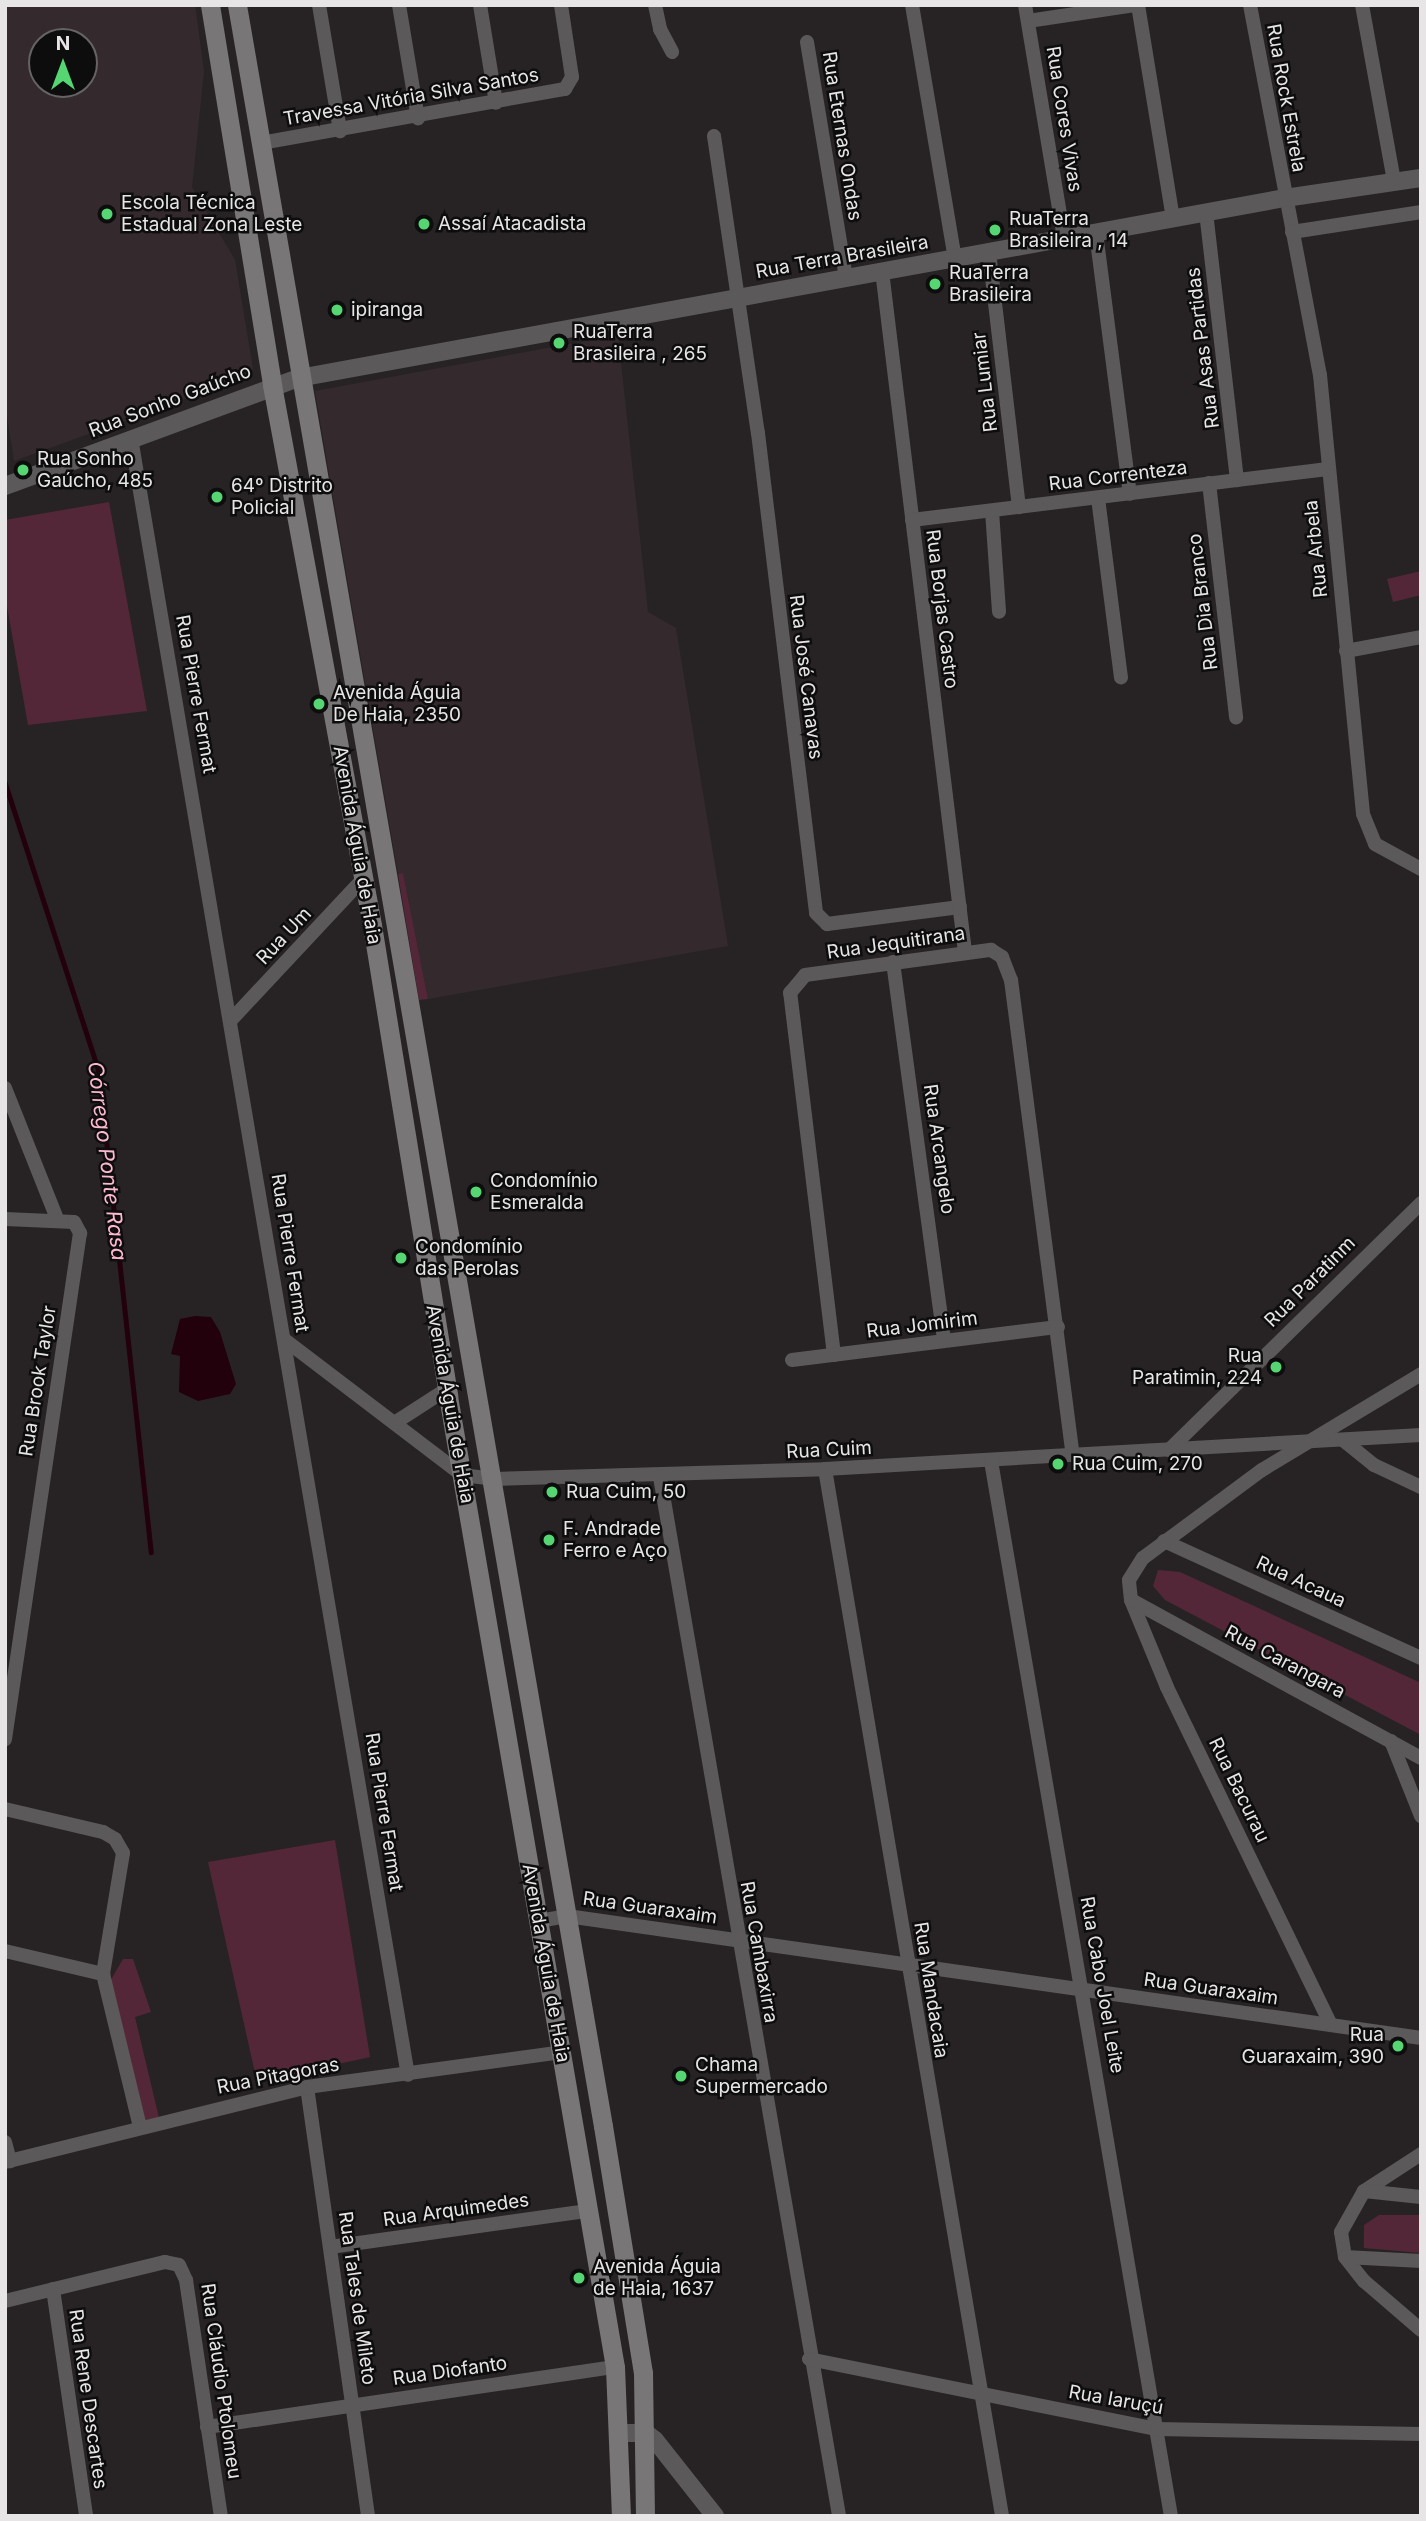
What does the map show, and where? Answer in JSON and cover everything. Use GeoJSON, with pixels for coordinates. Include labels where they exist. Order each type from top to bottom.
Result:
{"type":"FeatureCollection","features":[{"type":"Feature","properties":{"kind":"main road","name":"Avenida Águia de Haia"},"geometry":{"type":"LineString","coordinates":[[211,5],[272,384],[364,878],[447,1389],[615,2367],[620,2433],[621,2516]]}},
{"type":"Feature","properties":{"kind":"main road","name":"Avenida Águia de Haia"},"geometry":{"type":"LineString","coordinates":[[237,5],[299,378],[402,946],[494,1479],[643,2373],[646,2433],[645,2516]]}},
{"type":"Feature","properties":{"kind":"main road"},"geometry":{"type":"LineString","coordinates":[[374,936],[388,930],[402,946]]}},
{"type":"Feature","properties":{"kind":"street"},"geometry":{"type":"LineString","coordinates":[[319,5],[340,131]]}},
{"type":"Feature","properties":{"kind":"street"},"geometry":{"type":"LineString","coordinates":[[399,5],[418,118]]}},
{"type":"Feature","properties":{"kind":"street"},"geometry":{"type":"LineString","coordinates":[[480,5],[496,103]]}},
{"type":"Feature","properties":{"kind":"street","name":"Travessa Vitória Silva Santos"},"geometry":{"type":"LineString","coordinates":[[261,143],[418,118],[569,85],[561,5]]}},
{"type":"Feature","properties":{"kind":"street"},"geometry":{"type":"LineString","coordinates":[[655,5],[660,29],[672,52]]}},
{"type":"Feature","properties":{"kind":"street"},"geometry":{"type":"LineString","coordinates":[[912,5],[955,258]]}},
{"type":"Feature","properties":{"kind":"street","name":"Rua Cores Vivas"},"geometry":{"type":"LineString","coordinates":[[1025,5],[1064,239]]}},
{"type":"Feature","properties":{"kind":"street"},"geometry":{"type":"LineString","coordinates":[[1028,21],[1137,5],[1173,219]]}},
{"type":"Feature","properties":{"kind":"street","name":"Rua Rock Estrela"},"geometry":{"type":"LineString","coordinates":[[1250,5],[1284,198]]}},
{"type":"Feature","properties":{"kind":"street"},"geometry":{"type":"LineString","coordinates":[[1362,5],[1394,181]]}},
{"type":"Feature","properties":{"kind":"street","name":"Rua Eternas Ondas"},"geometry":{"type":"LineString","coordinates":[[807,42],[846,278]]}},
{"type":"Feature","properties":{"kind":"street","name":"Rua José Canavas"},"geometry":{"type":"LineString","coordinates":[[714,136],[738,297],[818,918],[827,924],[960,907]]}},
{"type":"Feature","properties":{"kind":"street","name":"Rua Terra Brasileira"},"geometry":{"type":"LineString","coordinates":[[272,384],[1284,198],[1421,178]]}},
{"type":"Feature","properties":{"kind":"street","name":"Rua Arbela"},"geometry":{"type":"LineString","coordinates":[[1284,198],[1320,375],[1363,814],[1369,836],[1386,852],[1421,869]]}},
{"type":"Feature","properties":{"kind":"street","name":"Rua Asas Partidas"},"geometry":{"type":"LineString","coordinates":[[1206,212],[1237,480]]}},
{"type":"Feature","properties":{"kind":"street"},"geometry":{"type":"LineString","coordinates":[[1292,232],[1421,212]]}},
{"type":"Feature","properties":{"kind":"street"},"geometry":{"type":"LineString","coordinates":[[1096,233],[1130,494]]}},
{"type":"Feature","properties":{"kind":"street","name":"Rua Lumiar"},"geometry":{"type":"LineString","coordinates":[[989,252],[1019,507]]}},
{"type":"Feature","properties":{"kind":"street","name":"Rua Borjas Castro"},"geometry":{"type":"LineString","coordinates":[[881,271],[965,952]]}},
{"type":"Feature","properties":{"kind":"street","name":"Rua Sonho Gaúcho"},"geometry":{"type":"LineString","coordinates":[[5,486],[272,384]]}},
{"type":"Feature","properties":{"kind":"street","name":"Rua Pierre Fermat"},"geometry":{"type":"LineString","coordinates":[[131,438],[232,1019],[408,2075]]}},
{"type":"Feature","properties":{"kind":"street","name":"Rua Correnteza"},"geometry":{"type":"LineString","coordinates":[[912,520],[1328,469]]}},
{"type":"Feature","properties":{"kind":"street","name":"Rua Dia Branco"},"geometry":{"type":"LineString","coordinates":[[1209,483],[1236,717]]}},
{"type":"Feature","properties":{"kind":"street"},"geometry":{"type":"LineString","coordinates":[[1098,498],[1121,678]]}},
{"type":"Feature","properties":{"kind":"street"},"geometry":{"type":"LineString","coordinates":[[992,511],[999,612]]}},
{"type":"Feature","properties":{"kind":"street"},"geometry":{"type":"LineString","coordinates":[[1346,651],[1421,637]]}},
{"type":"Feature","properties":{"kind":"street","name":"Rua Um"},"geometry":{"type":"LineString","coordinates":[[232,1019],[364,878]]}},
{"type":"Feature","properties":{"kind":"street","name":"Rua Jequitirana"},"geometry":{"type":"LineString","coordinates":[[834,1355],[790,993],[806,975],[965,952],[997,953],[1011,980],[1073,1455]]}},
{"type":"Feature","properties":{"kind":"street","name":"Rua Arcangelo"},"geometry":{"type":"LineString","coordinates":[[893,962],[944,1341]]}},
{"type":"Feature","properties":{"kind":"street"},"geometry":{"type":"LineString","coordinates":[[5,1088],[57,1219],[5,1219]]}},
{"type":"Feature","properties":{"kind":"street","name":"Rua Paratinm"},"geometry":{"type":"LineString","coordinates":[[1169,1450],[1421,1203]]}},
{"type":"Feature","properties":{"kind":"street","name":"Rua Brook Taylor"},"geometry":{"type":"LineString","coordinates":[[5,1739],[80,1233],[74,1222],[57,1219]]}},
{"type":"Feature","properties":{"kind":"street","name":"Rua Jomirim"},"geometry":{"type":"LineString","coordinates":[[792,1360],[1058,1327]]}},
{"type":"Feature","properties":{"kind":"street"},"geometry":{"type":"LineString","coordinates":[[285,1340],[396,1422],[462,1475]]}},
{"type":"Feature","properties":{"kind":"street"},"geometry":{"type":"LineString","coordinates":[[1164,1541],[1310,1441],[1421,1374]]}},
{"type":"Feature","properties":{"kind":"street"},"geometry":{"type":"LineString","coordinates":[[396,1422],[447,1389]]}},
{"type":"Feature","properties":{"kind":"street","name":"Rua Cuim"},"geometry":{"type":"LineString","coordinates":[[462,1475],[494,1479],[660,1477],[991,1461],[1421,1435]]}},
{"type":"Feature","properties":{"kind":"street"},"geometry":{"type":"LineString","coordinates":[[1343,1440],[1374,1465],[1421,1487]]}},
{"type":"Feature","properties":{"kind":"street","name":"Rua Cabo Joel Leite"},"geometry":{"type":"LineString","coordinates":[[991,1461],[1171,2516]]}},
{"type":"Feature","properties":{"kind":"street","name":"Rua Mandacaia"},"geometry":{"type":"LineString","coordinates":[[825,1469],[1002,2516]]}},
{"type":"Feature","properties":{"kind":"street","name":"Rua Cambaxirra"},"geometry":{"type":"LineString","coordinates":[[660,1477],[809,2359],[839,2516]]}},
{"type":"Feature","properties":{"kind":"street","name":"Rua Bacurau"},"geometry":{"type":"LineString","coordinates":[[1164,1541],[1133,1568],[1131,1600],[1167,1686],[1331,2025]]}},
{"type":"Feature","properties":{"kind":"street","name":"Rua Acaua"},"geometry":{"type":"LineString","coordinates":[[1164,1541],[1421,1658]]}},
{"type":"Feature","properties":{"kind":"street","name":"Rua Carangara"},"geometry":{"type":"LineString","coordinates":[[1131,1600],[1421,1758]]}},
{"type":"Feature","properties":{"kind":"street"},"geometry":{"type":"LineString","coordinates":[[1391,1741],[1421,1816]]}},
{"type":"Feature","properties":{"kind":"street"},"geometry":{"type":"LineString","coordinates":[[5,1808],[115,1839],[123,1853],[124,1869],[104,1949],[103,1974],[140,2127]]}},
{"type":"Feature","properties":{"kind":"street","name":"Rua Guaraxaim"},"geometry":{"type":"LineString","coordinates":[[539,1921],[567,1916],[1421,2038]]}},
{"type":"Feature","properties":{"kind":"street"},"geometry":{"type":"LineString","coordinates":[[5,1951],[103,1974]]}},
{"type":"Feature","properties":{"kind":"street","name":"Rua Pitagoras"},"geometry":{"type":"LineString","coordinates":[[8,2161],[307,2087],[562,2052]]}},
{"type":"Feature","properties":{"kind":"street","name":"Rua Tales de Mileto"},"geometry":{"type":"LineString","coordinates":[[307,2087],[368,2516]]}},
{"type":"Feature","properties":{"kind":"street"},"geometry":{"type":"LineString","coordinates":[[5,2142],[8,2161]]}},
{"type":"Feature","properties":{"kind":"street"},"geometry":{"type":"LineString","coordinates":[[1421,2154],[1364,2191],[1341,2232],[1345,2258],[1381,2297],[1421,2330]]}},
{"type":"Feature","properties":{"kind":"street"},"geometry":{"type":"LineString","coordinates":[[1364,2191],[1421,2197]]}},
{"type":"Feature","properties":{"kind":"street","name":"Rua Arquimedes"},"geometry":{"type":"LineString","coordinates":[[330,2248],[587,2211]]}},
{"type":"Feature","properties":{"kind":"street"},"geometry":{"type":"LineString","coordinates":[[1345,2258],[1421,2261]]}},
{"type":"Feature","properties":{"kind":"street","name":"Rua Cláudio Ptolomeu"},"geometry":{"type":"LineString","coordinates":[[5,2301],[165,2262],[179,2265],[186,2280],[222,2516]]}},
{"type":"Feature","properties":{"kind":"street","name":"Rua Rene Descartes"},"geometry":{"type":"LineString","coordinates":[[53,2289],[86,2516]]}},
{"type":"Feature","properties":{"kind":"street","name":"Rua Iaruçú"},"geometry":{"type":"LineString","coordinates":[[809,2359],[1157,2429],[1421,2434]]}},
{"type":"Feature","properties":{"kind":"street","name":"Rua Diofanto"},"geometry":{"type":"LineString","coordinates":[[207,2427],[615,2367]]}},
{"type":"Feature","properties":{"kind":"street"},"geometry":{"type":"LineString","coordinates":[[620,2433],[646,2433],[666,2451],[715,2516]]}},
{"type":"Feature","properties":{"kind":"shaded area","name":"Escola Técnica Estadual Zona Leste"},"geometry":{"type":"Polygon","coordinates":[[[5,5],[195,5],[204,71],[192,187],[235,260],[253,369],[248,376],[14,461],[5,403],[5,5]]]}},
{"type":"Feature","properties":{"kind":"shaded area"},"geometry":{"type":"Polygon","coordinates":[[[618,335],[648,612],[676,628],[728,946],[428,999],[403,873],[398,874],[315,391],[618,335]]]}},
{"type":"Feature","properties":{"kind":"shaded area"},"geometry":{"type":"Polygon","coordinates":[[[109,502],[147,711],[28,725],[5,595],[5,520],[109,502]]]}},
{"type":"Feature","properties":{"kind":"shaded area"},"geometry":{"type":"Polygon","coordinates":[[[1421,571],[1421,595],[1393,602],[1387,579],[1421,571]]]}},
{"type":"Feature","properties":{"kind":"shaded area"},"geometry":{"type":"Polygon","coordinates":[[[403,873],[428,999],[419,1000],[398,874],[403,873]]]}},
{"type":"Feature","properties":{"kind":"shaded area"},"geometry":{"type":"Polygon","coordinates":[[[211,1317],[220,1332],[236,1384],[230,1394],[198,1401],[179,1392],[180,1356],[171,1354],[180,1319],[211,1317]]]}},
{"type":"Feature","properties":{"kind":"shaded area"},"geometry":{"type":"Polygon","coordinates":[[[1158,1570],[1180,1572],[1421,1683],[1421,1735],[1165,1600],[1153,1586],[1158,1570]]]}},
{"type":"Feature","properties":{"kind":"shaded area"},"geometry":{"type":"Polygon","coordinates":[[[335,1840],[370,2057],[257,2082],[208,1862],[335,1840]]]}},
{"type":"Feature","properties":{"kind":"shaded area"},"geometry":{"type":"Polygon","coordinates":[[[123,1959],[133,1959],[151,2012],[135,2017],[160,2122],[140,2127],[105,1990],[123,1959]]]}},
{"type":"Feature","properties":{"kind":"shaded area"},"geometry":{"type":"Polygon","coordinates":[[[1379,2215],[1421,2215],[1421,2253],[1364,2248],[1364,2225],[1379,2215]]]}},
{"type":"Feature","properties":{"kind":"waterway","name":"Córrego Ponte Rasa"},"geometry":{"type":"LineString","coordinates":[[5,782],[99,1071],[151,1552]]}},
{"type":"Feature","properties":{"kind":"place","name":"Escola Técnica Estadual Zona Leste"},"geometry":{"type":"Point","coordinates":[107,214]}},
{"type":"Feature","properties":{"kind":"place","name":"Assaí Atacadista"},"geometry":{"type":"Point","coordinates":[424,224]}},
{"type":"Feature","properties":{"kind":"place","name":"RuaTerra Brasileira , 14"},"geometry":{"type":"Point","coordinates":[995,230]}},
{"type":"Feature","properties":{"kind":"place","name":"RuaTerra Brasileira"},"geometry":{"type":"Point","coordinates":[935,284]}},
{"type":"Feature","properties":{"kind":"place","name":"ipiranga"},"geometry":{"type":"Point","coordinates":[337,310]}},
{"type":"Feature","properties":{"kind":"place","name":"RuaTerra Brasileira , 265"},"geometry":{"type":"Point","coordinates":[559,343]}},
{"type":"Feature","properties":{"kind":"place","name":"Rua Sonho Gaúcho, 485"},"geometry":{"type":"Point","coordinates":[23,470]}},
{"type":"Feature","properties":{"kind":"place","name":"64º Distrito Policial"},"geometry":{"type":"Point","coordinates":[217,497]}},
{"type":"Feature","properties":{"kind":"place","name":"Avenida Águia De Haia, 2350"},"geometry":{"type":"Point","coordinates":[319,704]}},
{"type":"Feature","properties":{"kind":"place","name":"Condomínio Esmeralda"},"geometry":{"type":"Point","coordinates":[476,1192]}},
{"type":"Feature","properties":{"kind":"place","name":"Condomínio das Perolas"},"geometry":{"type":"Point","coordinates":[401,1258]}},
{"type":"Feature","properties":{"kind":"place","name":"Rua Paratimin, 224"},"geometry":{"type":"Point","coordinates":[1276,1367]}},
{"type":"Feature","properties":{"kind":"place","name":"Rua Cuim, 270"},"geometry":{"type":"Point","coordinates":[1058,1464]}},
{"type":"Feature","properties":{"kind":"place","name":"Rua Cuim, 50"},"geometry":{"type":"Point","coordinates":[552,1492]}},
{"type":"Feature","properties":{"kind":"place","name":"F. Andrade Ferro e Aço"},"geometry":{"type":"Point","coordinates":[549,1540]}},
{"type":"Feature","properties":{"kind":"place","name":"Rua Guaraxaim, 390"},"geometry":{"type":"Point","coordinates":[1398,2046]}},
{"type":"Feature","properties":{"kind":"place","name":"Chama Supermercado"},"geometry":{"type":"Point","coordinates":[681,2076]}},
{"type":"Feature","properties":{"kind":"place","name":"Avenida Águia de Haia, 1637"},"geometry":{"type":"Point","coordinates":[579,2278]}}]}
